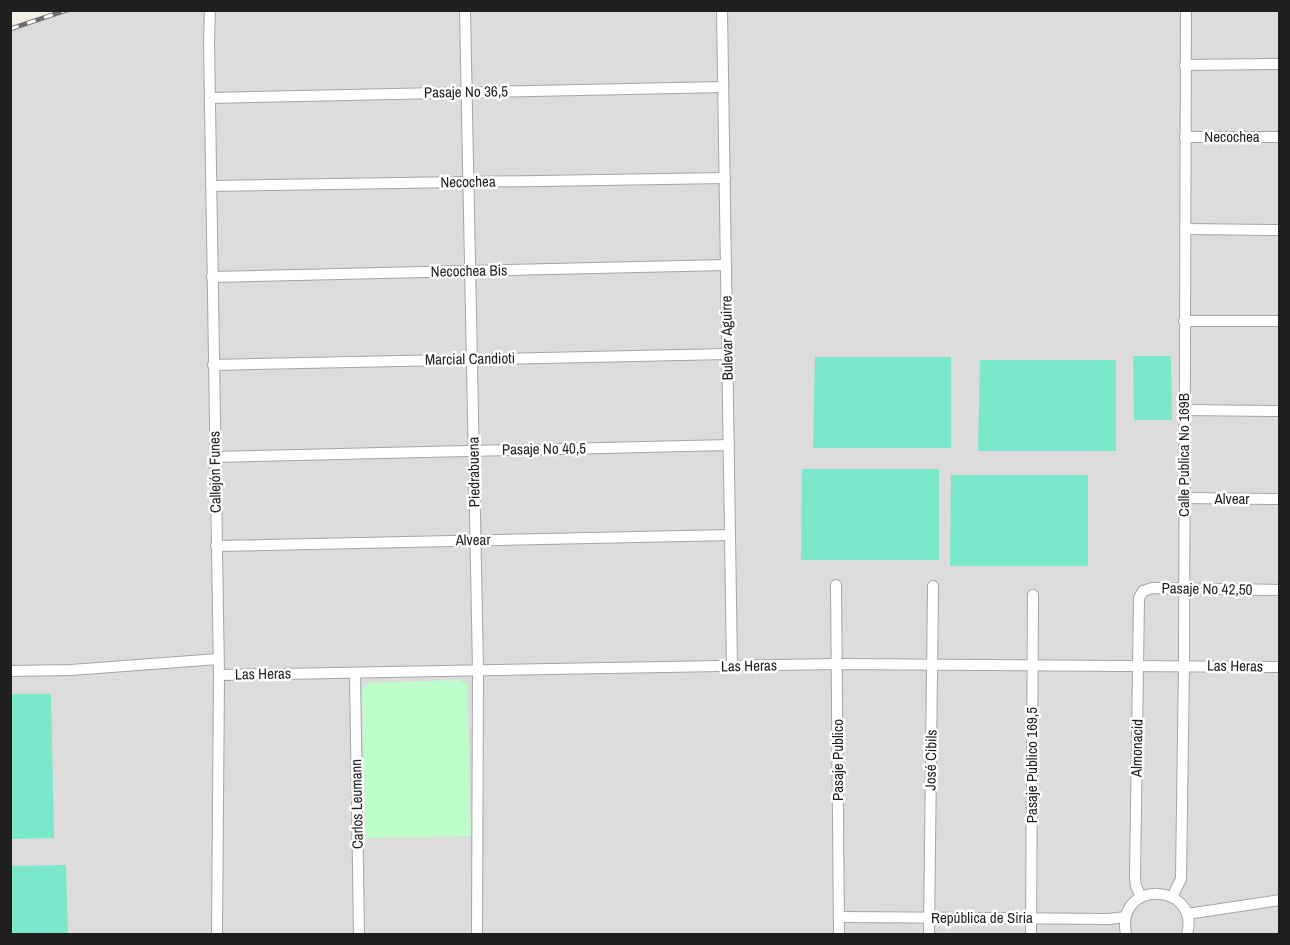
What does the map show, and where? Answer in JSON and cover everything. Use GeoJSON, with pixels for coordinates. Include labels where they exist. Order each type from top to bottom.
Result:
{"type":"FeatureCollection","features":[{"type":"Feature","properties":{"kind":"street","name":"Callejón Funes"},"geometry":{"type":"LineString","coordinates":[[210,10],[213,365],[219,675],[217,934]]}},
{"type":"Feature","properties":{"kind":"street","name":"Piedrabuena"},"geometry":{"type":"LineString","coordinates":[[465,10],[478,669],[477,934]]}},
{"type":"Feature","properties":{"kind":"street","name":"Bulevar Aguirre"},"geometry":{"type":"LineString","coordinates":[[722,10],[732,666]]}},
{"type":"Feature","properties":{"kind":"street","name":"Calle Publica No 169B"},"geometry":{"type":"LineString","coordinates":[[1173,897],[1181,879],[1186,10]]}},
{"type":"Feature","properties":{"kind":"street"},"geometry":{"type":"LineString","coordinates":[[1185,64],[1280,64]]}},
{"type":"Feature","properties":{"kind":"street","name":"Pasaje No 36,5"},"geometry":{"type":"LineString","coordinates":[[210,98],[723,87]]}},
{"type":"Feature","properties":{"kind":"street","name":"Necochea"},"geometry":{"type":"LineString","coordinates":[[1185,137],[1280,137]]}},
{"type":"Feature","properties":{"kind":"street","name":"Necochea"},"geometry":{"type":"LineString","coordinates":[[211,186],[725,178]]}},
{"type":"Feature","properties":{"kind":"street"},"geometry":{"type":"LineString","coordinates":[[1185,229],[1280,230]]}},
{"type":"Feature","properties":{"kind":"street","name":"Necochea Bis"},"geometry":{"type":"LineString","coordinates":[[212,277],[726,265]]}},
{"type":"Feature","properties":{"kind":"street"},"geometry":{"type":"LineString","coordinates":[[1184,321],[1280,321]]}},
{"type":"Feature","properties":{"kind":"street","name":"Marcial Candioti"},"geometry":{"type":"LineString","coordinates":[[213,365],[727,354]]}},
{"type":"Feature","properties":{"kind":"street"},"geometry":{"type":"LineString","coordinates":[[1184,410],[1280,411]]}},
{"type":"Feature","properties":{"kind":"street","name":"Pasaje No 40,5"},"geometry":{"type":"LineString","coordinates":[[215,457],[729,445]]}},
{"type":"Feature","properties":{"kind":"street","name":"Alvear"},"geometry":{"type":"LineString","coordinates":[[1184,498],[1280,499]]}},
{"type":"Feature","properties":{"kind":"street","name":"Alvear"},"geometry":{"type":"LineString","coordinates":[[216,546],[730,535]]}},
{"type":"Feature","properties":{"kind":"street","name":"Pasaje Publico"},"geometry":{"type":"LineString","coordinates":[[836,585],[838,934]]}},
{"type":"Feature","properties":{"kind":"street","name":"José Cibils"},"geometry":{"type":"LineString","coordinates":[[929,934],[933,586]]}},
{"type":"Feature","properties":{"kind":"street","name":"Pasaje No 42,50"},"geometry":{"type":"LineString","coordinates":[[1139,598],[1143,591],[1152,588],[1280,590]]}},
{"type":"Feature","properties":{"kind":"street","name":"Pasaje Publico 169,5"},"geometry":{"type":"LineString","coordinates":[[1031,934],[1033,595]]}},
{"type":"Feature","properties":{"kind":"street","name":"Almonacid"},"geometry":{"type":"LineString","coordinates":[[1139,598],[1135,878],[1141,897]]}},
{"type":"Feature","properties":{"kind":"street","name":"Las Heras"},"geometry":{"type":"LineString","coordinates":[[10,671],[71,670],[218,659]]}},
{"type":"Feature","properties":{"kind":"street","name":"Las Heras"},"geometry":{"type":"LineString","coordinates":[[219,675],[837,664],[1280,667]]}},
{"type":"Feature","properties":{"kind":"street","name":"Carlos Leumann"},"geometry":{"type":"LineString","coordinates":[[355,673],[359,934]]}},
{"type":"Feature","properties":{"kind":"street"},"geometry":{"type":"LineString","coordinates":[[1126,934],[1125,917],[1129,908],[1141,897],[1151,893],[1162,893],[1173,897],[1184,907],[1189,922],[1187,934]]}},
{"type":"Feature","properties":{"kind":"street"},"geometry":{"type":"LineString","coordinates":[[1187,914],[1280,900]]}},
{"type":"Feature","properties":{"kind":"street","name":"República de Siria"},"geometry":{"type":"LineString","coordinates":[[839,917],[1108,919],[1125,917]]}},
{"type":"Feature","properties":{"kind":"shaded area"},"geometry":{"type":"Polygon","coordinates":[[[67,10],[1279,11],[1279,934],[11,934],[10,29],[67,10]]]}},
{"type":"Feature","properties":{"kind":"green space"},"geometry":{"type":"Polygon","coordinates":[[[1133,356],[1171,356],[1172,420],[1134,420],[1133,356]]]}},
{"type":"Feature","properties":{"kind":"green space"},"geometry":{"type":"Polygon","coordinates":[[[815,357],[951,357],[951,448],[813,448],[815,357]]]}},
{"type":"Feature","properties":{"kind":"green space"},"geometry":{"type":"Polygon","coordinates":[[[980,360],[1116,360],[1116,451],[978,451],[980,360]]]}},
{"type":"Feature","properties":{"kind":"green space"},"geometry":{"type":"Polygon","coordinates":[[[802,469],[939,469],[939,560],[801,560],[802,469]]]}},
{"type":"Feature","properties":{"kind":"green space"},"geometry":{"type":"Polygon","coordinates":[[[951,475],[1088,475],[1088,566],[950,566],[951,475]]]}},
{"type":"Feature","properties":{"kind":"green space"},"geometry":{"type":"Polygon","coordinates":[[[459,680],[467,684],[471,836],[366,838],[362,690],[369,683],[459,680]]]}},
{"type":"Feature","properties":{"kind":"green space"},"geometry":{"type":"Polygon","coordinates":[[[11,694],[51,694],[54,838],[11,839],[11,694]]]}},
{"type":"Feature","properties":{"kind":"green space"},"geometry":{"type":"Polygon","coordinates":[[[66,865],[68,934],[11,934],[11,866],[66,865]]]}},
{"type":"Feature","properties":{"kind":"railway"},"geometry":{"type":"LineString","coordinates":[[10,29],[67,10]]}}]}
